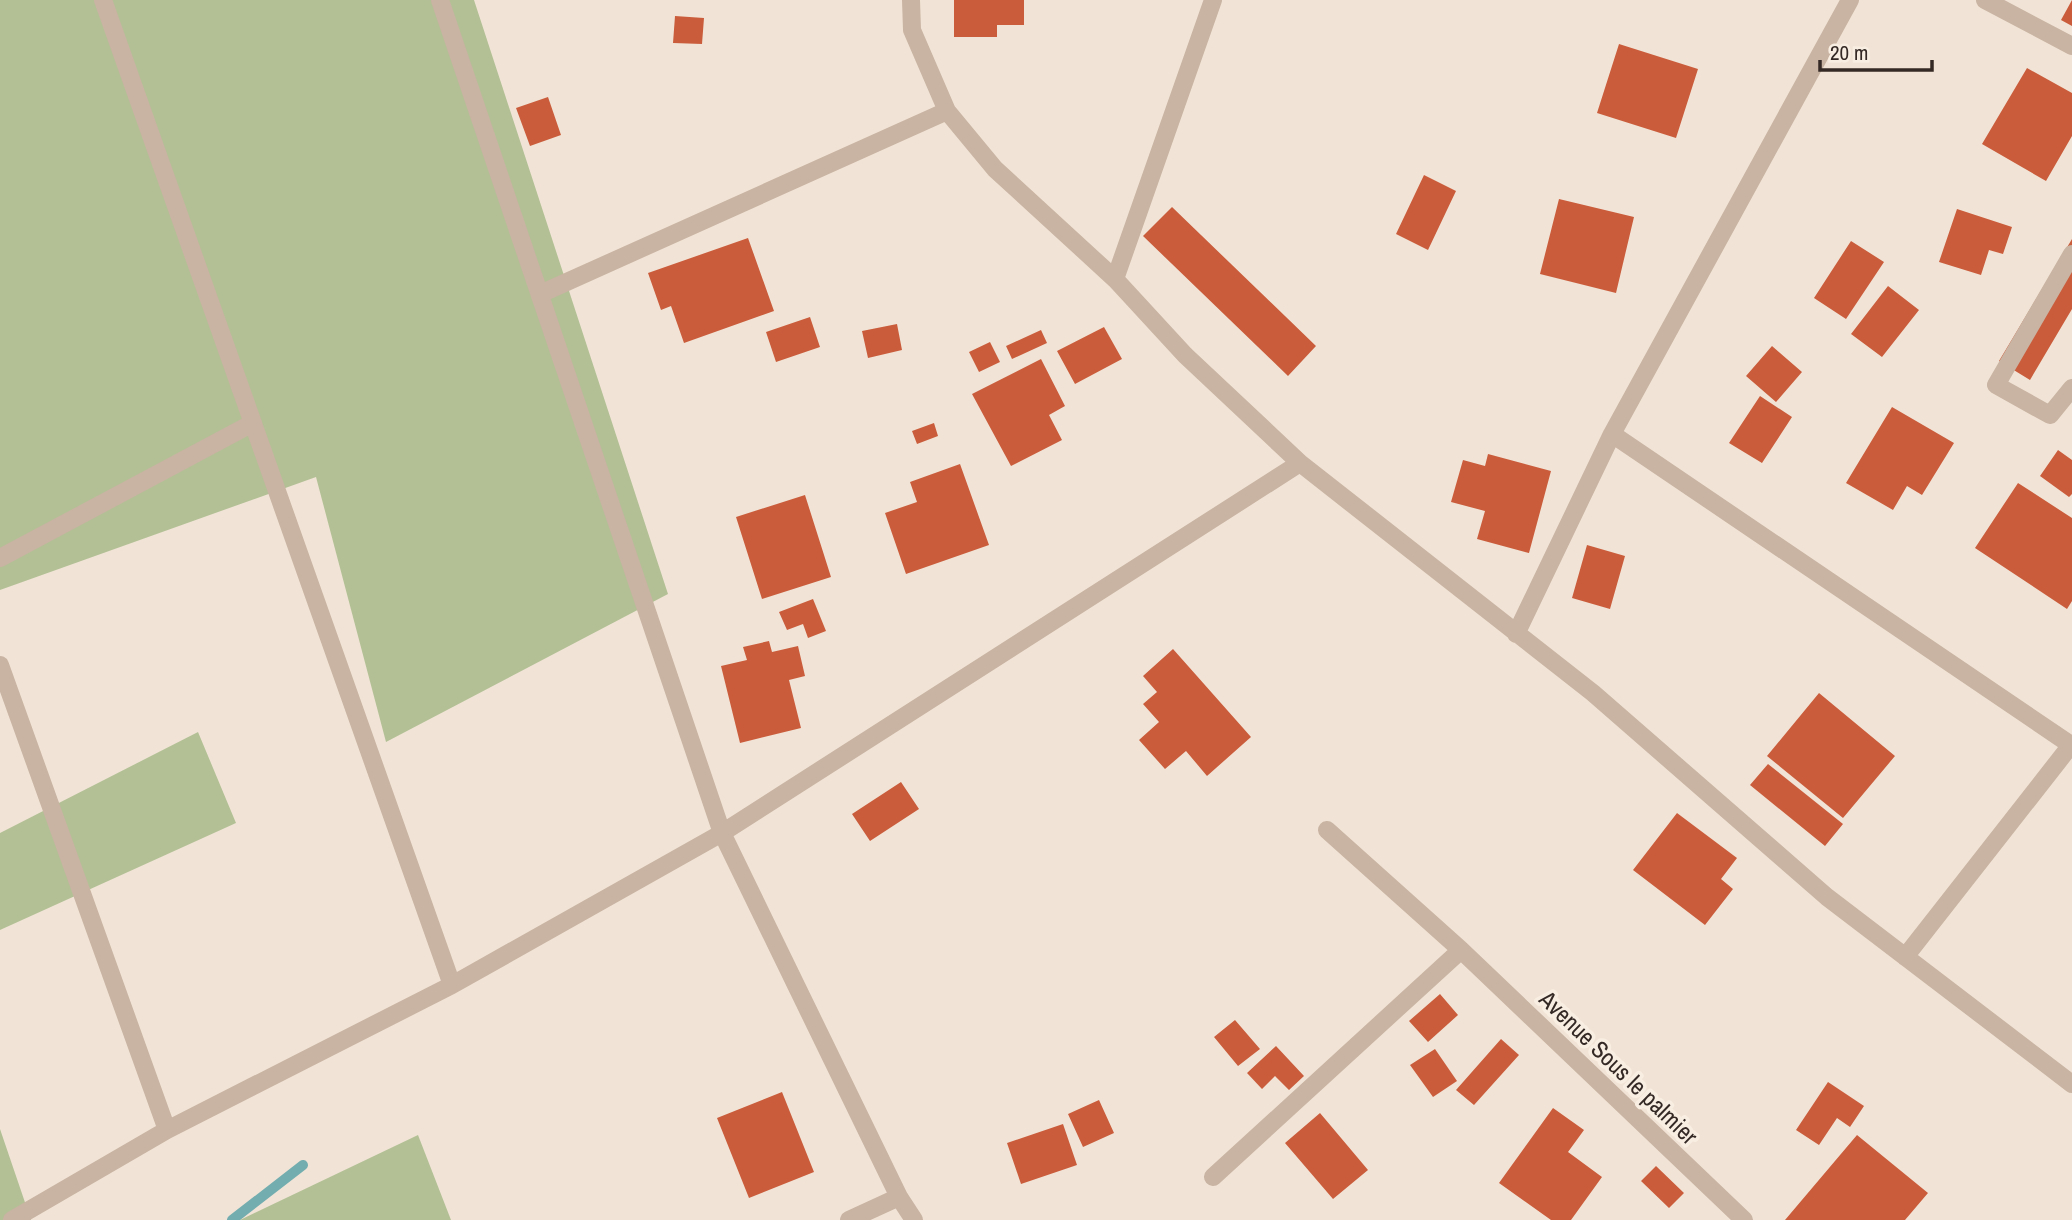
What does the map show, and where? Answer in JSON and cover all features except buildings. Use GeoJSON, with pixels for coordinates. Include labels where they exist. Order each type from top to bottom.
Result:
{"type":"FeatureCollection","features":[{"type":"Feature","properties":{"kind":"street"},"geometry":{"type":"LineString","coordinates":[[103,0],[452,985]]}},
{"type":"Feature","properties":{"kind":"street"},"geometry":{"type":"LineString","coordinates":[[440,0],[722,833],[899,1197],[914,1220]]}},
{"type":"Feature","properties":{"kind":"street"},"geometry":{"type":"LineString","coordinates":[[911,0],[912,30],[947,111],[995,169],[1115,279],[1185,355],[1300,463],[1592,694],[1827,897],[2072,1084]]}},
{"type":"Feature","properties":{"kind":"street"},"geometry":{"type":"LineString","coordinates":[[1115,279],[1213,0]]}},
{"type":"Feature","properties":{"kind":"street"},"geometry":{"type":"LineString","coordinates":[[1516,634],[1612,435],[1850,0]]}},
{"type":"Feature","properties":{"kind":"street"},"geometry":{"type":"LineString","coordinates":[[1985,0],[2072,46]]}},
{"type":"Feature","properties":{"kind":"street"},"geometry":{"type":"LineString","coordinates":[[540,293],[947,111]]}},
{"type":"Feature","properties":{"kind":"street"},"geometry":{"type":"LineString","coordinates":[[2072,254],[1996,385],[2050,415],[2072,388]]}},
{"type":"Feature","properties":{"kind":"street"},"geometry":{"type":"LineString","coordinates":[[0,558],[253,423]]}},
{"type":"Feature","properties":{"kind":"street"},"geometry":{"type":"LineString","coordinates":[[1612,435],[2071,745],[1905,957]]}},
{"type":"Feature","properties":{"kind":"street"},"geometry":{"type":"LineString","coordinates":[[12,1220],[167,1130],[452,985],[722,833],[1300,463]]}},
{"type":"Feature","properties":{"kind":"street"},"geometry":{"type":"LineString","coordinates":[[0,665],[167,1130]]}},
{"type":"Feature","properties":{"kind":"street","name":"Avenue Sous le palmier"},"geometry":{"type":"LineString","coordinates":[[1327,830],[1461,950],[1744,1220]]}},
{"type":"Feature","properties":{"kind":"street"},"geometry":{"type":"LineString","coordinates":[[1213,1177],[1461,950]]}},
{"type":"Feature","properties":{"kind":"street"},"geometry":{"type":"LineString","coordinates":[[849,1220],[899,1197]]}},
{"type":"Feature","properties":{"kind":"green space"},"geometry":{"type":"Polygon","coordinates":[[[0,0],[474,0],[668,594],[386,742],[316,477],[0,590],[0,0]]]}},
{"type":"Feature","properties":{"kind":"green space"},"geometry":{"type":"Polygon","coordinates":[[[198,732],[236,823],[0,930],[0,833],[198,732]]]}},
{"type":"Feature","properties":{"kind":"green space"},"geometry":{"type":"Polygon","coordinates":[[[0,1129],[31,1220],[0,1220],[0,1129]]]}},
{"type":"Feature","properties":{"kind":"green space"},"geometry":{"type":"Polygon","coordinates":[[[418,1135],[451,1220],[240,1220],[418,1135]]]}},
{"type":"Feature","properties":{"kind":"waterway"},"geometry":{"type":"LineString","coordinates":[[232,1220],[303,1165]]}}]}
